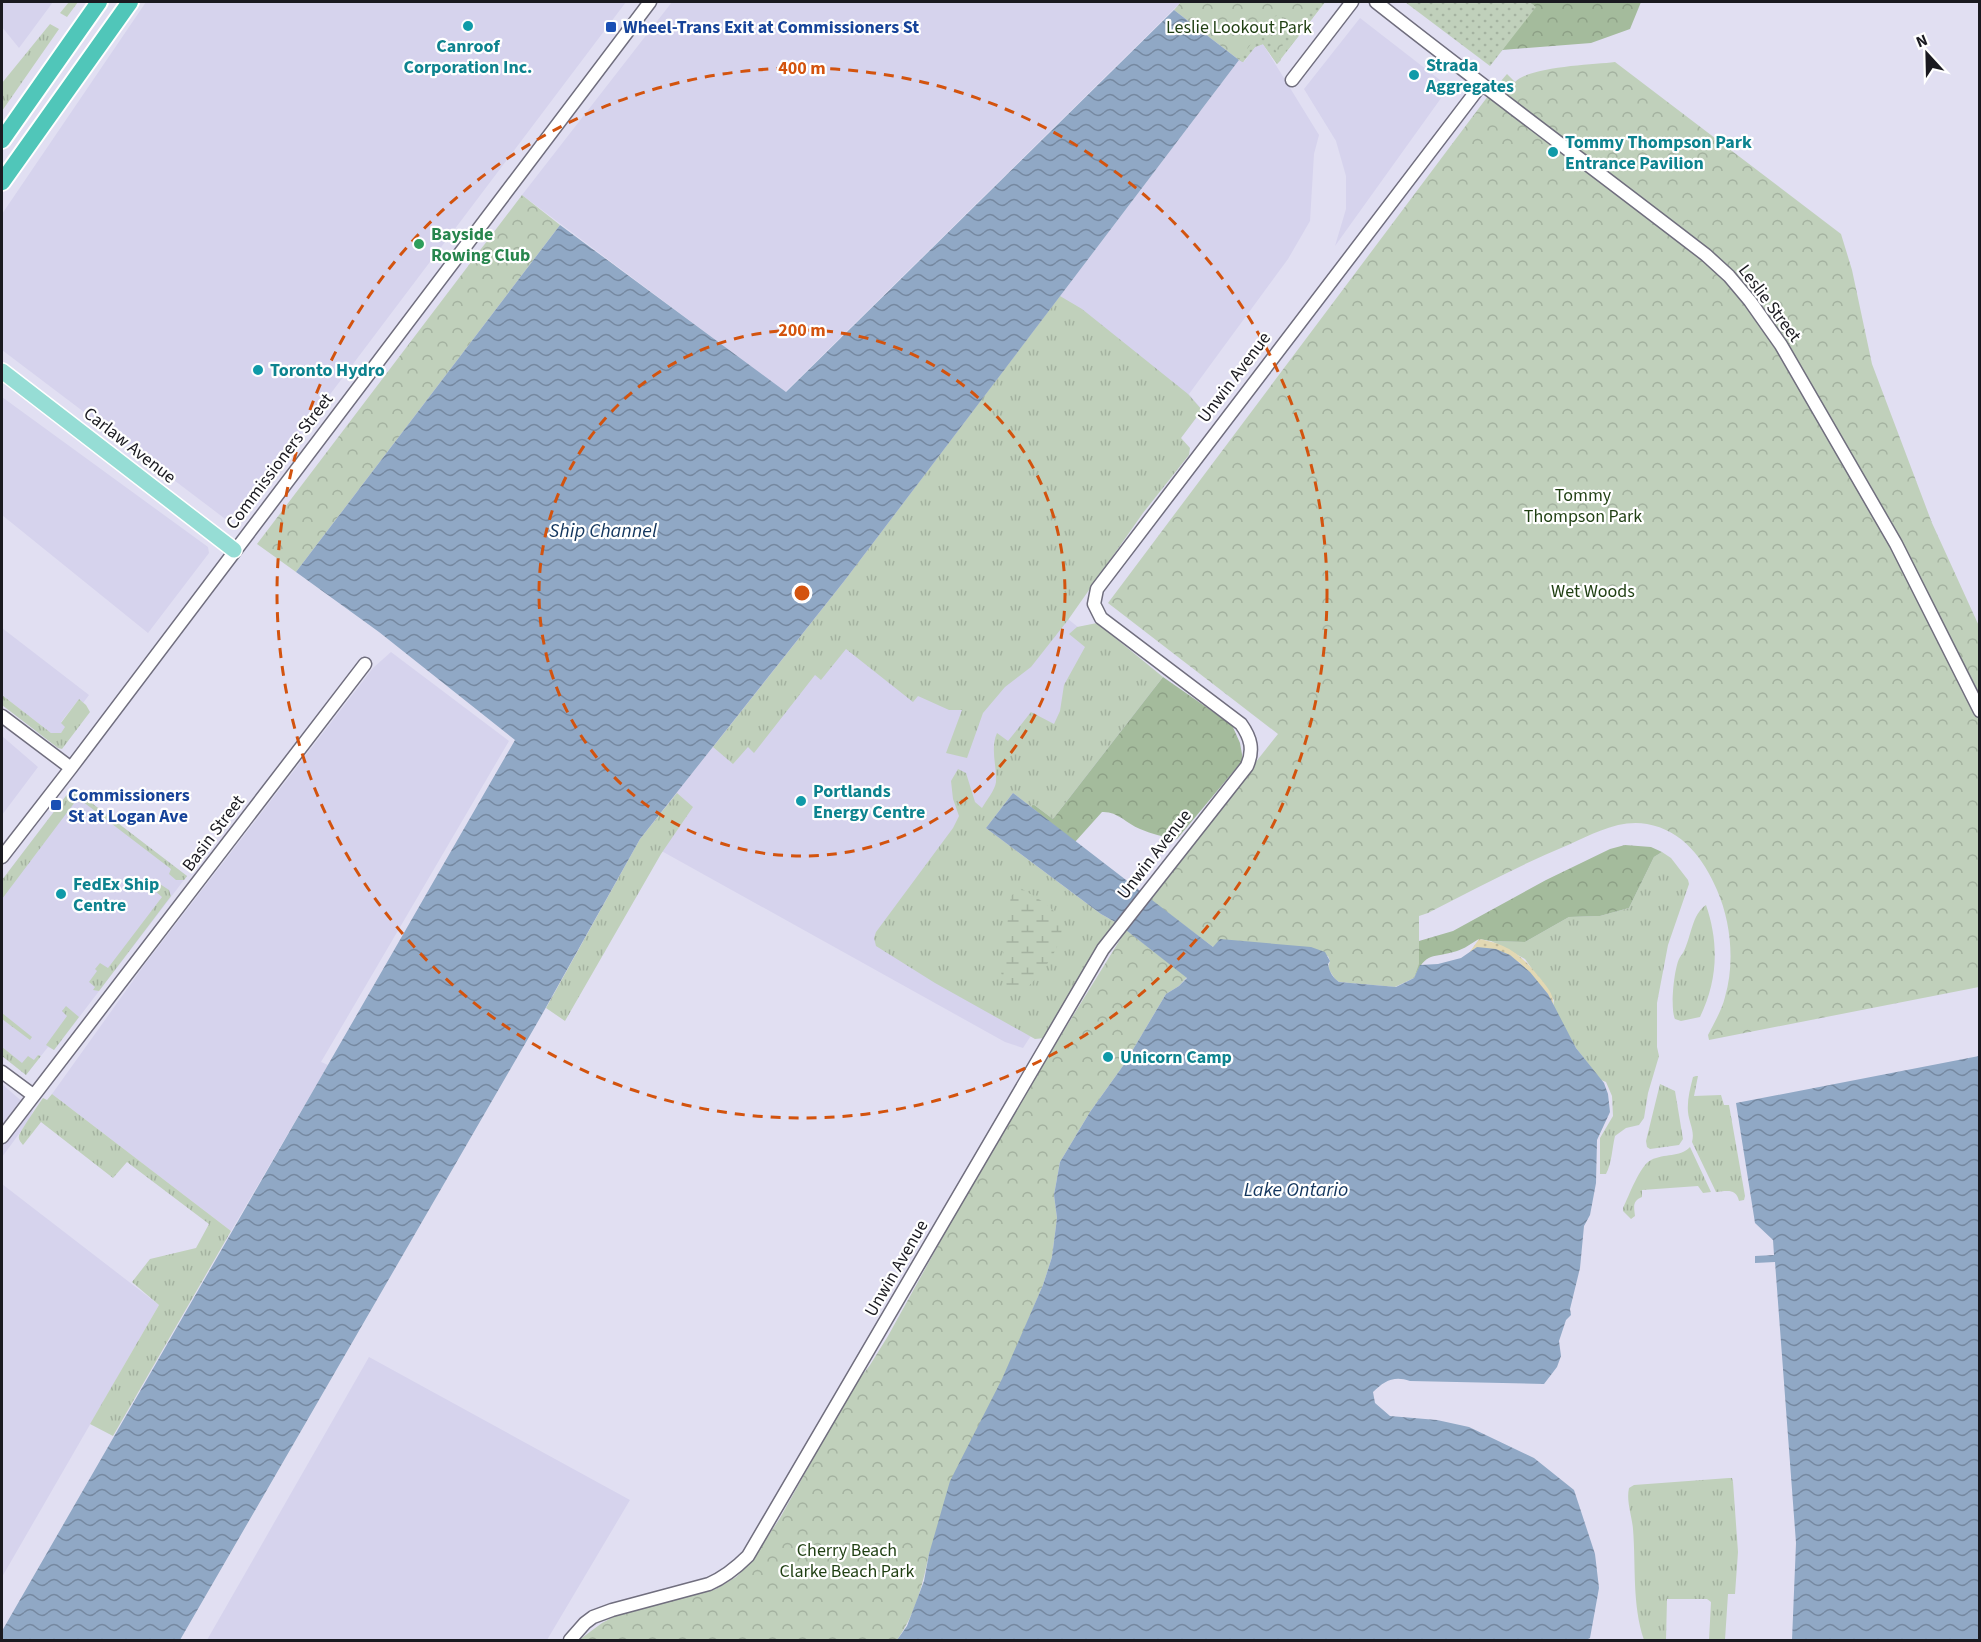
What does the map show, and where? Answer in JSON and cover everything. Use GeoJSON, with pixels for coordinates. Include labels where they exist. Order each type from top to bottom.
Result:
{"type":"FeatureCollection","features":[{"type":"Feature","properties":{"kind":"highway"},"geometry":{"type":"LineString","coordinates":[[2,140],[99,2]]}},
{"type":"Feature","properties":{"kind":"highway"},"geometry":{"type":"LineString","coordinates":[[2,182],[130,2]]}},
{"type":"Feature","properties":{"kind":"main road","name":"Carlaw Avenue"},"geometry":{"type":"LineString","coordinates":[[2,371],[234,550]]}},
{"type":"Feature","properties":{"kind":"street","name":"Commissioners Street"},"geometry":{"type":"LineString","coordinates":[[2,857],[650,2]]}},
{"type":"Feature","properties":{"kind":"street"},"geometry":{"type":"LineString","coordinates":[[1292,80],[1352,2]]}},
{"type":"Feature","properties":{"kind":"street","name":"Leslie Street"},"geometry":{"type":"LineString","coordinates":[[1376,2],[1481,85],[1706,255],[1729,276],[1781,345],[1885,524],[1980,711]]}},
{"type":"Feature","properties":{"kind":"street","name":"Unwin Avenue"},"geometry":{"type":"LineString","coordinates":[[570,1641],[593,1617],[709,1584],[721,1579],[748,1556],[1103,949],[1247,765],[1251,745],[1241,724],[1101,618],[1094,604],[1097,589],[1481,85]]}},
{"type":"Feature","properties":{"kind":"street","name":"Basin Street"},"geometry":{"type":"LineString","coordinates":[[2,1137],[365,664]]}},
{"type":"Feature","properties":{"kind":"street"},"geometry":{"type":"LineString","coordinates":[[2,716],[71,768]]}},
{"type":"Feature","properties":{"kind":"street"},"geometry":{"type":"LineString","coordinates":[[2,1072],[33,1095]]}},
{"type":"Feature","properties":{"kind":"shaded area"},"geometry":{"type":"Polygon","coordinates":[[[2,2],[53,2],[19,48],[2,27],[2,2]]]}},
{"type":"Feature","properties":{"kind":"shaded area"},"geometry":{"type":"Polygon","coordinates":[[[146,2],[626,2],[236,519],[228,521],[2,350],[2,214],[146,2]]]}},
{"type":"Feature","properties":{"kind":"shaded area"},"geometry":{"type":"Polygon","coordinates":[[[672,2],[1181,2],[785,392],[522,195],[672,2]]]}},
{"type":"Feature","properties":{"kind":"shaded area"},"geometry":{"type":"Polygon","coordinates":[[[1360,18],[1449,87],[1335,246],[1346,209],[1346,176],[1336,141],[1304,89],[1360,18]]]}},
{"type":"Feature","properties":{"kind":"shaded area","name":"Portlands Energy Centre"},"geometry":{"type":"Polygon","coordinates":[[[1263,44],[1319,135],[1314,154],[1310,221],[1288,259],[1189,394],[1202,410],[1053,607],[1154,688],[1129,795],[1033,804],[1031,807],[1013,793],[1034,1031],[1023,1048],[1005,1042],[640,839],[845,580],[1239,60],[1244,62],[1255,46],[1263,44]]]}},
{"type":"Feature","properties":{"kind":"shaded area"},"geometry":{"type":"Polygon","coordinates":[[[2,397],[208,547],[209,553],[148,633],[2,515],[2,397]]]}},
{"type":"Feature","properties":{"kind":"shaded area"},"geometry":{"type":"Polygon","coordinates":[[[2,628],[89,695],[83,703],[79,699],[61,722],[66,727],[61,733],[51,733],[2,695],[2,628]]]}},
{"type":"Feature","properties":{"kind":"shaded area"},"geometry":{"type":"Polygon","coordinates":[[[391,652],[509,741],[321,1062],[328,1065],[231,1231],[52,1094],[145,964],[373,668],[391,652]]]}},
{"type":"Feature","properties":{"kind":"shaded area"},"geometry":{"type":"Polygon","coordinates":[[[2,736],[38,767],[2,815],[2,736]]]}},
{"type":"Feature","properties":{"kind":"shaded area"},"geometry":{"type":"Polygon","coordinates":[[[72,788],[187,876],[54,1050],[48,1047],[26,1075],[2,1056],[2,880],[72,788]]]}},
{"type":"Feature","properties":{"kind":"shaded area"},"geometry":{"type":"Polygon","coordinates":[[[2,1084],[33,1111],[30,1119],[2,1157],[2,1084]]]}},
{"type":"Feature","properties":{"kind":"shaded area"},"geometry":{"type":"Polygon","coordinates":[[[2,1184],[159,1305],[2,1577],[2,1184]]]}},
{"type":"Feature","properties":{"kind":"shaded area"},"geometry":{"type":"Polygon","coordinates":[[[369,1357],[630,1500],[547,1640],[207,1640],[369,1357]]]}},
{"type":"Feature","properties":{"kind":"green space"},"geometry":{"type":"Polygon","coordinates":[[[69,2],[78,2],[67,17],[60,13],[69,2]]]}},
{"type":"Feature","properties":{"kind":"green space","name":"Leslie Lookout Park"},"geometry":{"type":"Polygon","coordinates":[[[1181,2],[1325,2],[1277,64],[1263,44],[1255,47],[1243,62],[1239,60],[1174,10],[1181,2]]]}},
{"type":"Feature","properties":{"kind":"green space"},"geometry":{"type":"Polygon","coordinates":[[[1315,2],[1325,2],[1286,52],[1269,20],[1280,13],[1284,24],[1295,25],[1315,2]]]}},
{"type":"Feature","properties":{"kind":"green space"},"geometry":{"type":"Polygon","coordinates":[[[1405,2],[1529,2],[1536,7],[1490,66],[1405,2]]]}},
{"type":"Feature","properties":{"kind":"green space"},"geometry":{"type":"Polygon","coordinates":[[[1529,2],[1641,2],[1630,29],[1591,43],[1502,50],[1534,6],[1529,2]]]}},
{"type":"Feature","properties":{"kind":"green space"},"geometry":{"type":"Polygon","coordinates":[[[50,24],[59,29],[2,111],[2,83],[50,24]]]}},
{"type":"Feature","properties":{"kind":"green space"},"geometry":{"type":"Polygon","coordinates":[[[1263,28],[1281,60],[1277,64],[1263,44],[1255,47],[1243,62],[1239,60],[1263,28]]]}},
{"type":"Feature","properties":{"kind":"green space","name":"Tommy Thompson Park"},"geometry":{"type":"Polygon","coordinates":[[[1615,62],[1841,234],[1852,270],[1872,364],[1932,523],[1979,626],[1979,987],[1709,1040],[1708,1035],[1724,1002],[1730,970],[1730,943],[1726,915],[1712,879],[1698,857],[1671,832],[1647,824],[1626,824],[1597,832],[1419,916],[1419,964],[1414,978],[1395,987],[1339,982],[1328,968],[1330,961],[1328,956],[1213,947],[1148,898],[1278,734],[1108,603],[1488,96],[1507,74],[1515,82],[1548,69],[1615,62]]]}},
{"type":"Feature","properties":{"kind":"green space"},"geometry":{"type":"Polygon","coordinates":[[[522,195],[560,225],[296,572],[257,544],[522,195]]]}},
{"type":"Feature","properties":{"kind":"green space"},"geometry":{"type":"Polygon","coordinates":[[[1060,296],[1082,309],[1188,394],[1202,410],[1181,438],[1190,448],[1189,455],[1143,513],[1068,620],[1031,667],[1005,687],[983,713],[967,758],[946,753],[962,710],[949,710],[918,696],[913,702],[846,649],[821,680],[815,675],[754,753],[748,747],[733,764],[713,747],[845,580],[1060,296]]]}},
{"type":"Feature","properties":{"kind":"green space"},"geometry":{"type":"Polygon","coordinates":[[[1097,623],[1163,677],[1053,819],[1033,804],[1031,807],[1013,793],[986,828],[1101,914],[1117,923],[1045,1038],[1035,1039],[935,983],[876,946],[874,938],[876,932],[953,828],[959,816],[953,799],[951,781],[958,769],[966,773],[975,802],[982,808],[996,782],[994,751],[997,733],[1008,741],[1031,712],[1054,724],[1060,711],[1064,685],[1085,647],[1069,634],[1077,627],[1097,623]]]}},
{"type":"Feature","properties":{"kind":"green space"},"geometry":{"type":"Polygon","coordinates":[[[1163,677],[1232,725],[1240,743],[1243,760],[1177,839],[1145,831],[1117,815],[1102,812],[1075,842],[1031,807],[1033,804],[1053,819],[1163,677]]]}},
{"type":"Feature","properties":{"kind":"green space"},"geometry":{"type":"Polygon","coordinates":[[[2,695],[51,733],[61,733],[65,727],[61,723],[79,699],[90,712],[62,749],[2,705],[2,695]]]}},
{"type":"Feature","properties":{"kind":"green space"},"geometry":{"type":"Polygon","coordinates":[[[72,788],[187,876],[184,880],[176,880],[169,874],[171,869],[78,798],[2,899],[2,880],[72,788]]]}},
{"type":"Feature","properties":{"kind":"green space"},"geometry":{"type":"Polygon","coordinates":[[[677,793],[693,807],[661,854],[565,1021],[546,1008],[640,839],[677,793]]]}},
{"type":"Feature","properties":{"kind":"green space"},"geometry":{"type":"Polygon","coordinates":[[[1625,845],[1651,847],[1662,852],[1654,857],[1629,908],[1600,916],[1569,917],[1525,942],[1479,939],[1460,950],[1427,959],[1414,978],[1419,941],[1453,931],[1546,880],[1610,849],[1625,845]]]}},
{"type":"Feature","properties":{"kind":"green space"},"geometry":{"type":"Polygon","coordinates":[[[1662,852],[1671,858],[1689,884],[1668,945],[1657,1003],[1659,1056],[1648,1093],[1644,1118],[1639,1125],[1626,1128],[1615,1136],[1608,1170],[1606,1174],[1600,1174],[1600,1138],[1613,1116],[1612,1096],[1606,1082],[1601,1080],[1576,1048],[1553,1007],[1554,1000],[1525,959],[1491,941],[1525,942],[1569,917],[1600,916],[1629,908],[1654,857],[1662,852]]]}},
{"type":"Feature","properties":{"kind":"green space"},"geometry":{"type":"Polygon","coordinates":[[[160,884],[169,890],[171,896],[99,991],[93,990],[95,987],[89,982],[97,971],[95,969],[100,963],[108,968],[162,897],[155,891],[160,884]]]}},
{"type":"Feature","properties":{"kind":"green space"},"geometry":{"type":"Polygon","coordinates":[[[1020,888],[1053,911],[1062,929],[1050,960],[1028,987],[1021,992],[1007,986],[1001,972],[1011,896],[1020,888]]]}},
{"type":"Feature","properties":{"kind":"green space"},"geometry":{"type":"Polygon","coordinates":[[[1706,905],[1715,947],[1710,989],[1700,1017],[1681,1021],[1675,1019],[1674,1014],[1673,989],[1676,972],[1695,920],[1706,905]]]}},
{"type":"Feature","properties":{"kind":"green space","name":"Cherry Beach Clarke Beach Park"},"geometry":{"type":"Polygon","coordinates":[[[1126,930],[1187,977],[1179,986],[1166,994],[1125,1063],[1090,1112],[1060,1162],[1054,1195],[1057,1218],[1052,1257],[1043,1285],[929,1554],[913,1610],[897,1640],[579,1640],[617,1615],[716,1589],[736,1577],[750,1563],[780,1518],[853,1387],[888,1336],[998,1137],[1126,930]]]}},
{"type":"Feature","properties":{"kind":"green space"},"geometry":{"type":"Polygon","coordinates":[[[66,1006],[79,1017],[54,1050],[46,1045],[67,1016],[62,1011],[66,1006]]]}},
{"type":"Feature","properties":{"kind":"green space"},"geometry":{"type":"Polygon","coordinates":[[[2,1013],[32,1037],[30,1040],[2,1019],[2,1013]]]}},
{"type":"Feature","properties":{"kind":"green space"},"geometry":{"type":"Polygon","coordinates":[[[2,1047],[22,1063],[28,1056],[34,1060],[38,1055],[41,1056],[26,1075],[2,1056],[2,1047]]]}},
{"type":"Feature","properties":{"kind":"green space"},"geometry":{"type":"Polygon","coordinates":[[[1698,1076],[1694,1096],[1721,1095],[1724,1105],[1729,1105],[1744,1200],[1739,1201],[1736,1194],[1730,1191],[1716,1192],[1692,1142],[1693,1134],[1688,1103],[1693,1077],[1698,1076]]]}},
{"type":"Feature","properties":{"kind":"green space"},"geometry":{"type":"Polygon","coordinates":[[[1660,1084],[1675,1091],[1683,1139],[1679,1145],[1650,1149],[1646,1141],[1660,1084]]]}},
{"type":"Feature","properties":{"kind":"green space"},"geometry":{"type":"Polygon","coordinates":[[[52,1094],[231,1231],[113,1436],[90,1424],[159,1305],[132,1282],[150,1259],[196,1248],[209,1224],[127,1162],[113,1178],[41,1122],[23,1145],[19,1137],[22,1129],[43,1098],[47,1100],[52,1094]]]}},
{"type":"Feature","properties":{"kind":"green space"},"geometry":{"type":"Polygon","coordinates":[[[1690,1147],[1711,1192],[1703,1193],[1698,1186],[1642,1190],[1642,1197],[1634,1205],[1635,1216],[1631,1219],[1623,1208],[1635,1181],[1647,1163],[1661,1157],[1681,1153],[1690,1147]]]}},
{"type":"Feature","properties":{"kind":"green space"},"geometry":{"type":"Polygon","coordinates":[[[1732,1478],[1738,1552],[1735,1594],[1728,1594],[1725,1640],[1709,1640],[1711,1602],[1707,1599],[1667,1599],[1666,1640],[1644,1640],[1636,1599],[1629,1488],[1634,1485],[1732,1478]]]}},
{"type":"Feature","properties":{"kind":"sand"},"geometry":{"type":"Polygon","coordinates":[[[1479,939],[1499,944],[1521,957],[1548,988],[1552,995],[1553,1007],[1548,994],[1519,962],[1469,953],[1479,939]]]}},
{"type":"Feature","properties":{"kind":"water","name":"Ship Channel"},"geometry":{"type":"Polygon","coordinates":[[[1174,10],[1239,60],[845,580],[640,839],[540,1018],[180,1640],[2,1640],[2,1631],[515,740],[379,632],[296,572],[560,225],[786,392],[1174,10]]]}},
{"type":"Feature","properties":{"kind":"water","name":"Lake Ontario"},"geometry":{"type":"Polygon","coordinates":[[[1013,793],[1213,947],[1220,939],[1311,947],[1325,952],[1330,961],[1328,964],[1330,972],[1339,982],[1396,987],[1414,978],[1420,965],[1438,964],[1461,958],[1477,947],[1496,949],[1510,955],[1530,972],[1548,994],[1576,1048],[1604,1083],[1610,1112],[1597,1140],[1596,1183],[1590,1215],[1584,1226],[1580,1268],[1570,1309],[1571,1315],[1566,1320],[1559,1341],[1561,1356],[1557,1367],[1544,1384],[1394,1379],[1385,1382],[1373,1392],[1375,1403],[1390,1416],[1437,1420],[1469,1427],[1534,1458],[1574,1490],[1595,1554],[1599,1588],[1590,1638],[1586,1640],[897,1640],[907,1626],[924,1581],[929,1554],[950,1481],[1002,1379],[1043,1285],[1052,1257],[1057,1218],[1054,1195],[1060,1162],[1090,1112],[1125,1063],[1166,994],[1187,978],[1117,923],[1101,914],[986,828],[1013,793]]]}},
{"type":"Feature","properties":{"kind":"water"},"geometry":{"type":"Polygon","coordinates":[[[1979,1056],[1979,1640],[1792,1640],[1796,1543],[1775,1262],[1755,1263],[1755,1256],[1774,1255],[1773,1240],[1755,1223],[1736,1103],[1979,1056]]]}},
{"type":"Feature","properties":{"kind":"place","name":"Canroof Corporation Inc."},"geometry":{"type":"Point","coordinates":[468,26]}},
{"type":"Feature","properties":{"kind":"place","name":"Wheel-Trans Exit at Commissioners St"},"geometry":{"type":"Point","coordinates":[611,27]}},
{"type":"Feature","properties":{"kind":"place","name":"Strada Aggregates"},"geometry":{"type":"Point","coordinates":[1414,75]}},
{"type":"Feature","properties":{"kind":"place","name":"Tommy Thompson Park Entrance Pavilion"},"geometry":{"type":"Point","coordinates":[1553,152]}},
{"type":"Feature","properties":{"kind":"place","name":"Bayside Rowing Club"},"geometry":{"type":"Point","coordinates":[419,244]}},
{"type":"Feature","properties":{"kind":"place","name":"Toronto Hydro"},"geometry":{"type":"Point","coordinates":[258,370]}},
{"type":"Feature","properties":{"kind":"place","name":"Portlands Energy Centre"},"geometry":{"type":"Point","coordinates":[801,801]}},
{"type":"Feature","properties":{"kind":"place","name":"Commissioners St at Logan Ave"},"geometry":{"type":"Point","coordinates":[56,805]}},
{"type":"Feature","properties":{"kind":"place","name":"FedEx Ship Centre"},"geometry":{"type":"Point","coordinates":[61,894]}},
{"type":"Feature","properties":{"kind":"place","name":"Unicorn Camp"},"geometry":{"type":"Point","coordinates":[1108,1057]}},
{"type":"Feature","properties":{"kind":"park label","name":"Wet Woods"},"geometry":{"type":"Point","coordinates":[1593,591]}}]}
